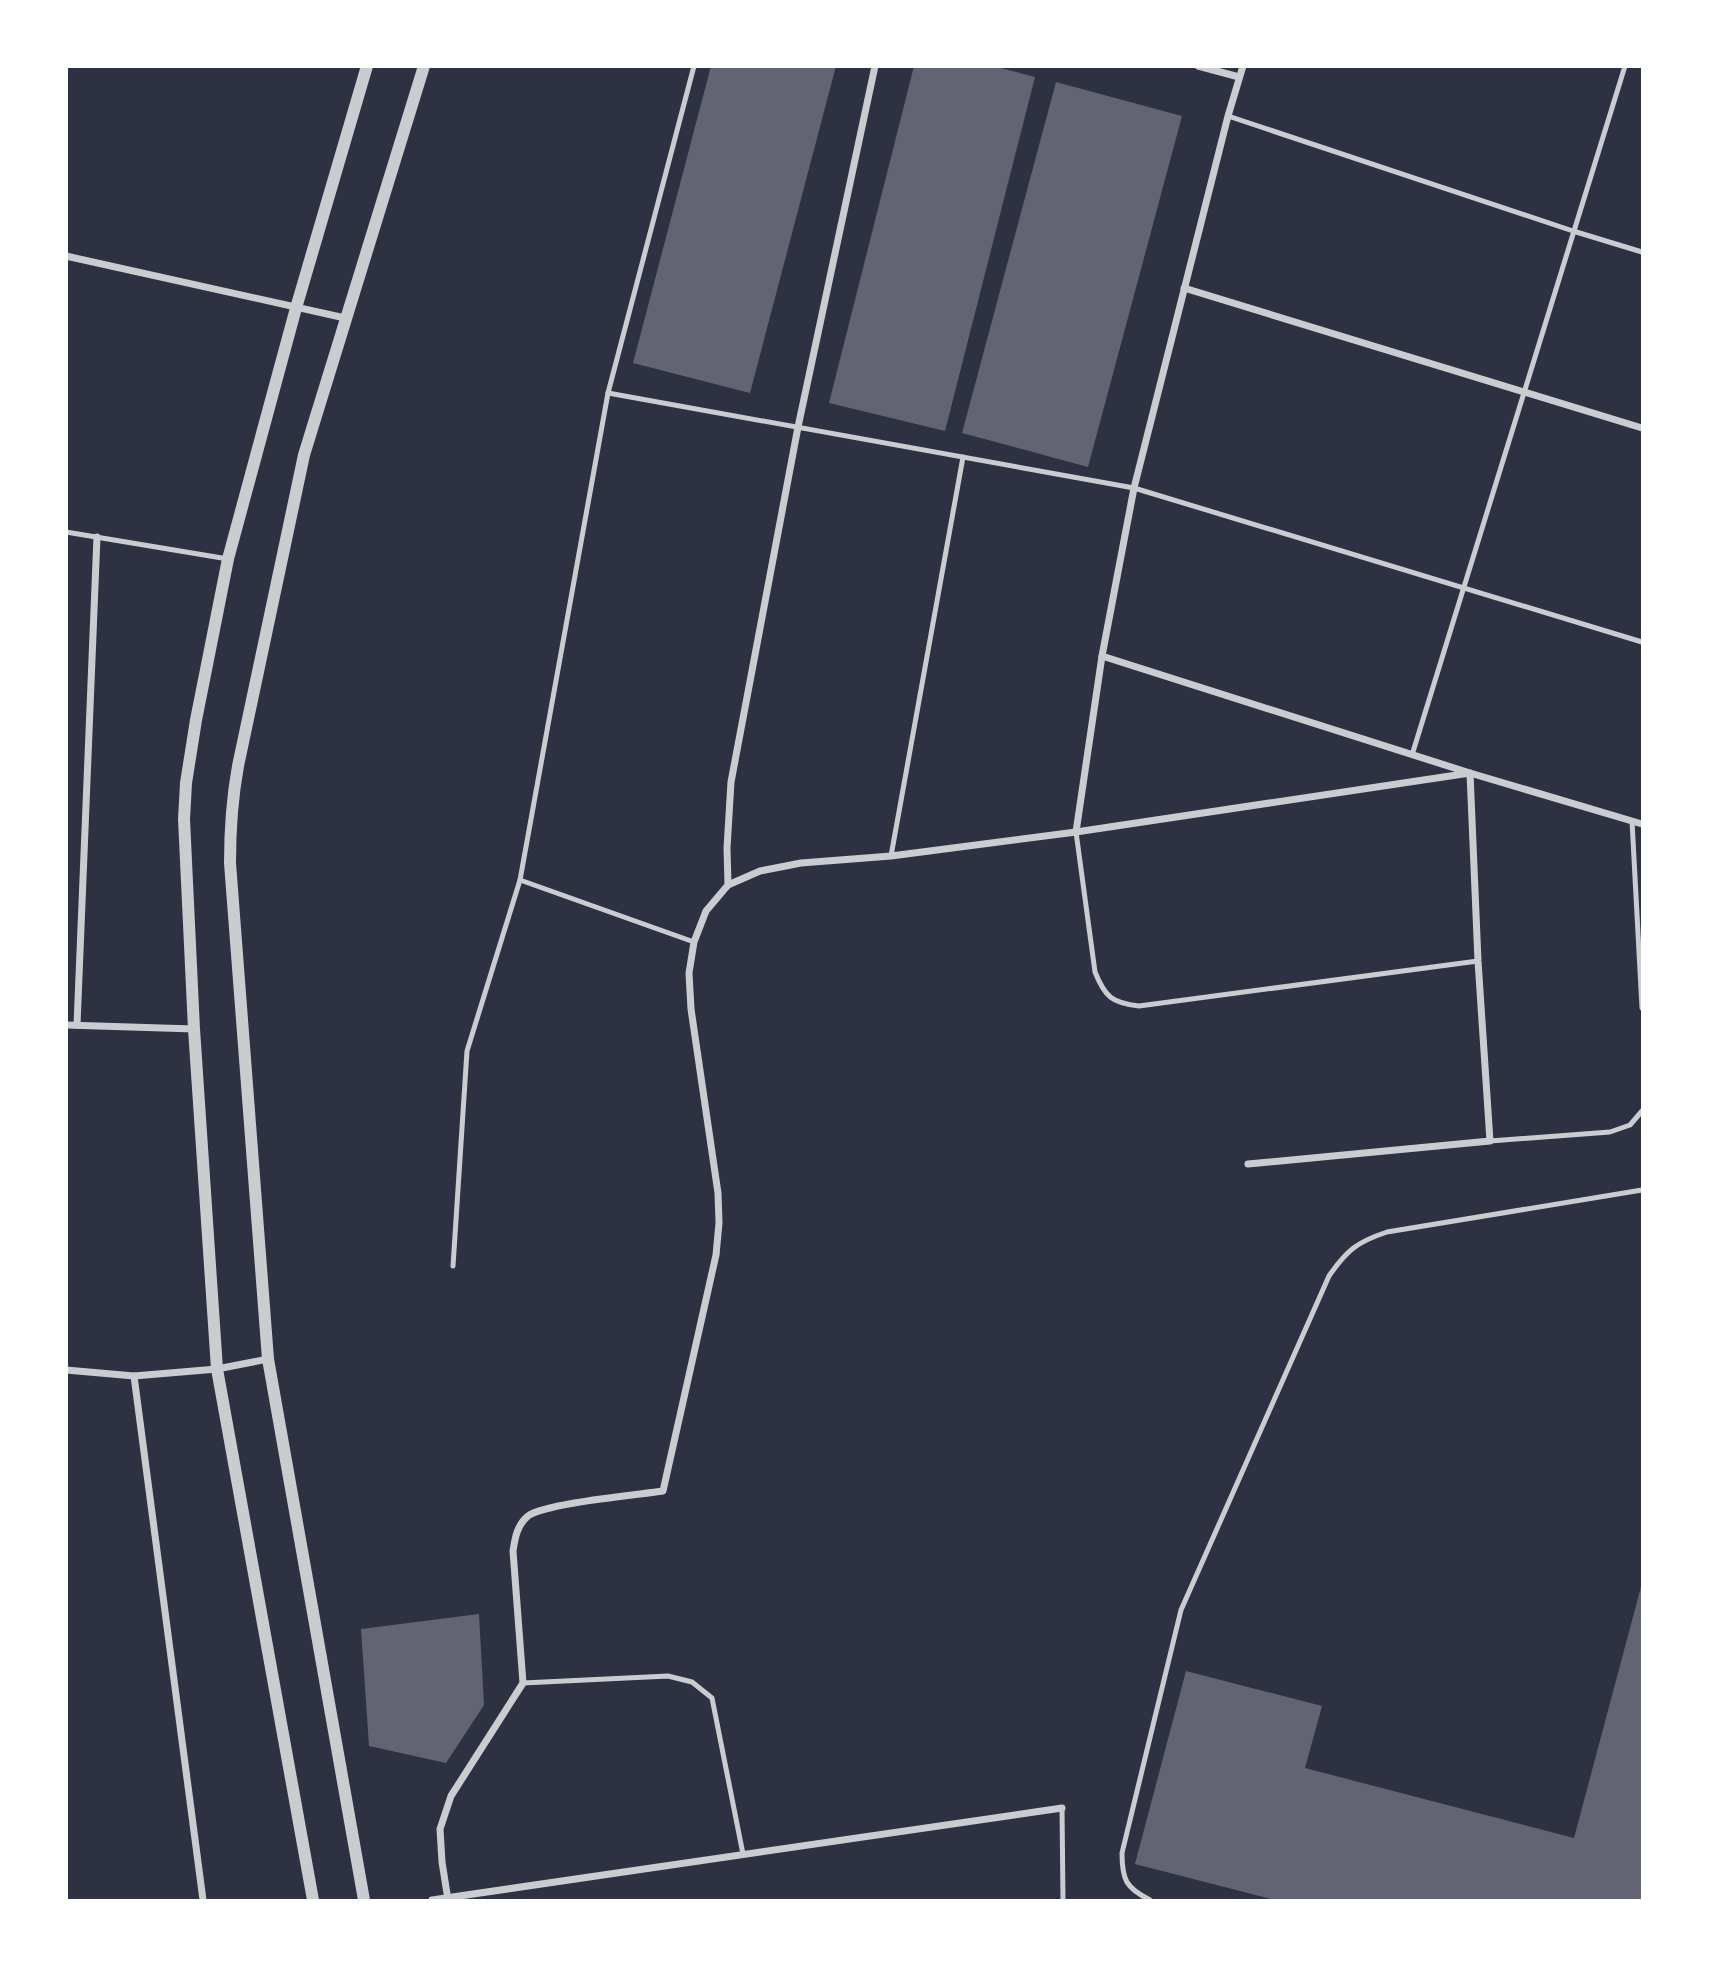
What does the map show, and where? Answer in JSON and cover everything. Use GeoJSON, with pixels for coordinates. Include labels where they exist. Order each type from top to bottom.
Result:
{"type":"FeatureCollection","features":[{"type":"Feature","properties":{"kind":"street"},"geometry":{"type":"LineString","coordinates":[[313,1900],[217,1369],[194,1029],[185,847],[186,783],[228,559],[296,308],[367,66]]}},
{"type":"Feature","properties":{"kind":"street"},"geometry":{"type":"LineString","coordinates":[[364,1900],[268,1359],[230,863],[231,803],[304,455],[424,66]]}},
{"type":"Feature","properties":{"kind":"street"},"geometry":{"type":"LineString","coordinates":[[728,885],[731,782],[798,427],[875,66]]}},
{"type":"Feature","properties":{"kind":"street"},"geometry":{"type":"LineString","coordinates":[[1198,66],[1240,77]]}},
{"type":"Feature","properties":{"kind":"street"},"geometry":{"type":"LineString","coordinates":[[1076,832],[1102,656],[1134,488],[1243,66]]}},
{"type":"Feature","properties":{"kind":"street"},"geometry":{"type":"LineString","coordinates":[[66,256],[345,318]]}},
{"type":"Feature","properties":{"kind":"street"},"geometry":{"type":"LineString","coordinates":[[1184,288],[1643,428]]}},
{"type":"Feature","properties":{"kind":"street"},"geometry":{"type":"LineString","coordinates":[[77,1025],[97,537]]}},
{"type":"Feature","properties":{"kind":"street"},"geometry":{"type":"LineString","coordinates":[[1102,656],[1412,755],[1643,824]]}},
{"type":"Feature","properties":{"kind":"street"},"geometry":{"type":"LineString","coordinates":[[448,1899],[440,1829],[451,1796],[523,1683],[513,1550],[516,1531],[528,1516],[547,1508],[663,1491],[716,1255],[719,1223],[718,1193],[691,1009],[690,973],[694,942],[706,911],[728,885],[760,871],[801,863],[891,856],[1076,832],[1470,773]]}},
{"type":"Feature","properties":{"kind":"street"},"geometry":{"type":"LineString","coordinates":[[1248,1164],[1490,1141],[1478,961],[1470,773]]}},
{"type":"Feature","properties":{"kind":"street"},"geometry":{"type":"LineString","coordinates":[[66,1025],[194,1029]]}},
{"type":"Feature","properties":{"kind":"street"},"geometry":{"type":"LineString","coordinates":[[66,1370],[134,1376],[217,1369],[268,1359]]}},
{"type":"Feature","properties":{"kind":"street"},"geometry":{"type":"LineString","coordinates":[[134,1376],[203,1900]]}},
{"type":"Feature","properties":{"kind":"street"},"geometry":{"type":"LineString","coordinates":[[432,1900],[1062,1808]]}},
{"type":"Feature","properties":{"kind":"lane"},"geometry":{"type":"LineString","coordinates":[[453,1266],[467,1051],[520,880],[608,393],[694,66]]}},
{"type":"Feature","properties":{"kind":"lane"},"geometry":{"type":"LineString","coordinates":[[1412,755],[1625,66]]}},
{"type":"Feature","properties":{"kind":"lane"},"geometry":{"type":"LineString","coordinates":[[1228,116],[1643,252]]}},
{"type":"Feature","properties":{"kind":"lane"},"geometry":{"type":"LineString","coordinates":[[608,393],[1134,488],[1643,642]]}},
{"type":"Feature","properties":{"kind":"lane"},"geometry":{"type":"LineString","coordinates":[[891,856],[963,457]]}},
{"type":"Feature","properties":{"kind":"lane"},"geometry":{"type":"LineString","coordinates":[[66,532],[228,559]]}},
{"type":"Feature","properties":{"kind":"lane"},"geometry":{"type":"LineString","coordinates":[[1632,821],[1643,1008]]}},
{"type":"Feature","properties":{"kind":"lane"},"geometry":{"type":"LineString","coordinates":[[1076,832],[1095,972],[1103,991],[1119,1003],[1139,1006],[1478,961]]}},
{"type":"Feature","properties":{"kind":"lane"},"geometry":{"type":"LineString","coordinates":[[520,880],[694,942]]}},
{"type":"Feature","properties":{"kind":"lane"},"geometry":{"type":"LineString","coordinates":[[1490,1141],[1610,1132],[1630,1125],[1643,1111]]}},
{"type":"Feature","properties":{"kind":"lane"},"geometry":{"type":"LineString","coordinates":[[1150,1900],[1133,1891],[1122,1874],[1122,1853],[1181,1610],[1329,1276],[1343,1255],[1363,1240],[1387,1233],[1643,1190]]}},
{"type":"Feature","properties":{"kind":"lane"},"geometry":{"type":"LineString","coordinates":[[523,1683],[668,1676],[692,1682],[712,1698],[743,1854]]}},
{"type":"Feature","properties":{"kind":"lane"},"geometry":{"type":"LineString","coordinates":[[1062,1808],[1063,1900]]}},
{"type":"Feature","properties":{"kind":"building"},"geometry":{"type":"Polygon","coordinates":[[[711,66],[836,66],[750,393],[633,363],[711,66]]]}},
{"type":"Feature","properties":{"kind":"building"},"geometry":{"type":"Polygon","coordinates":[[[914,66],[993,66],[1035,77],[945,431],[829,403],[914,66]]]}},
{"type":"Feature","properties":{"kind":"building"},"geometry":{"type":"Polygon","coordinates":[[[1056,82],[1182,116],[1088,467],[962,433],[1056,82]]]}},
{"type":"Feature","properties":{"kind":"building"},"geometry":{"type":"Polygon","coordinates":[[[1642,1583],[1642,1900],[1275,1900],[1135,1864],[1186,1671],[1322,1706],[1305,1768],[1574,1838],[1642,1583]]]}},
{"type":"Feature","properties":{"kind":"building"},"geometry":{"type":"Polygon","coordinates":[[[479,1614],[484,1705],[446,1763],[369,1746],[361,1629],[479,1614]]]}}]}
